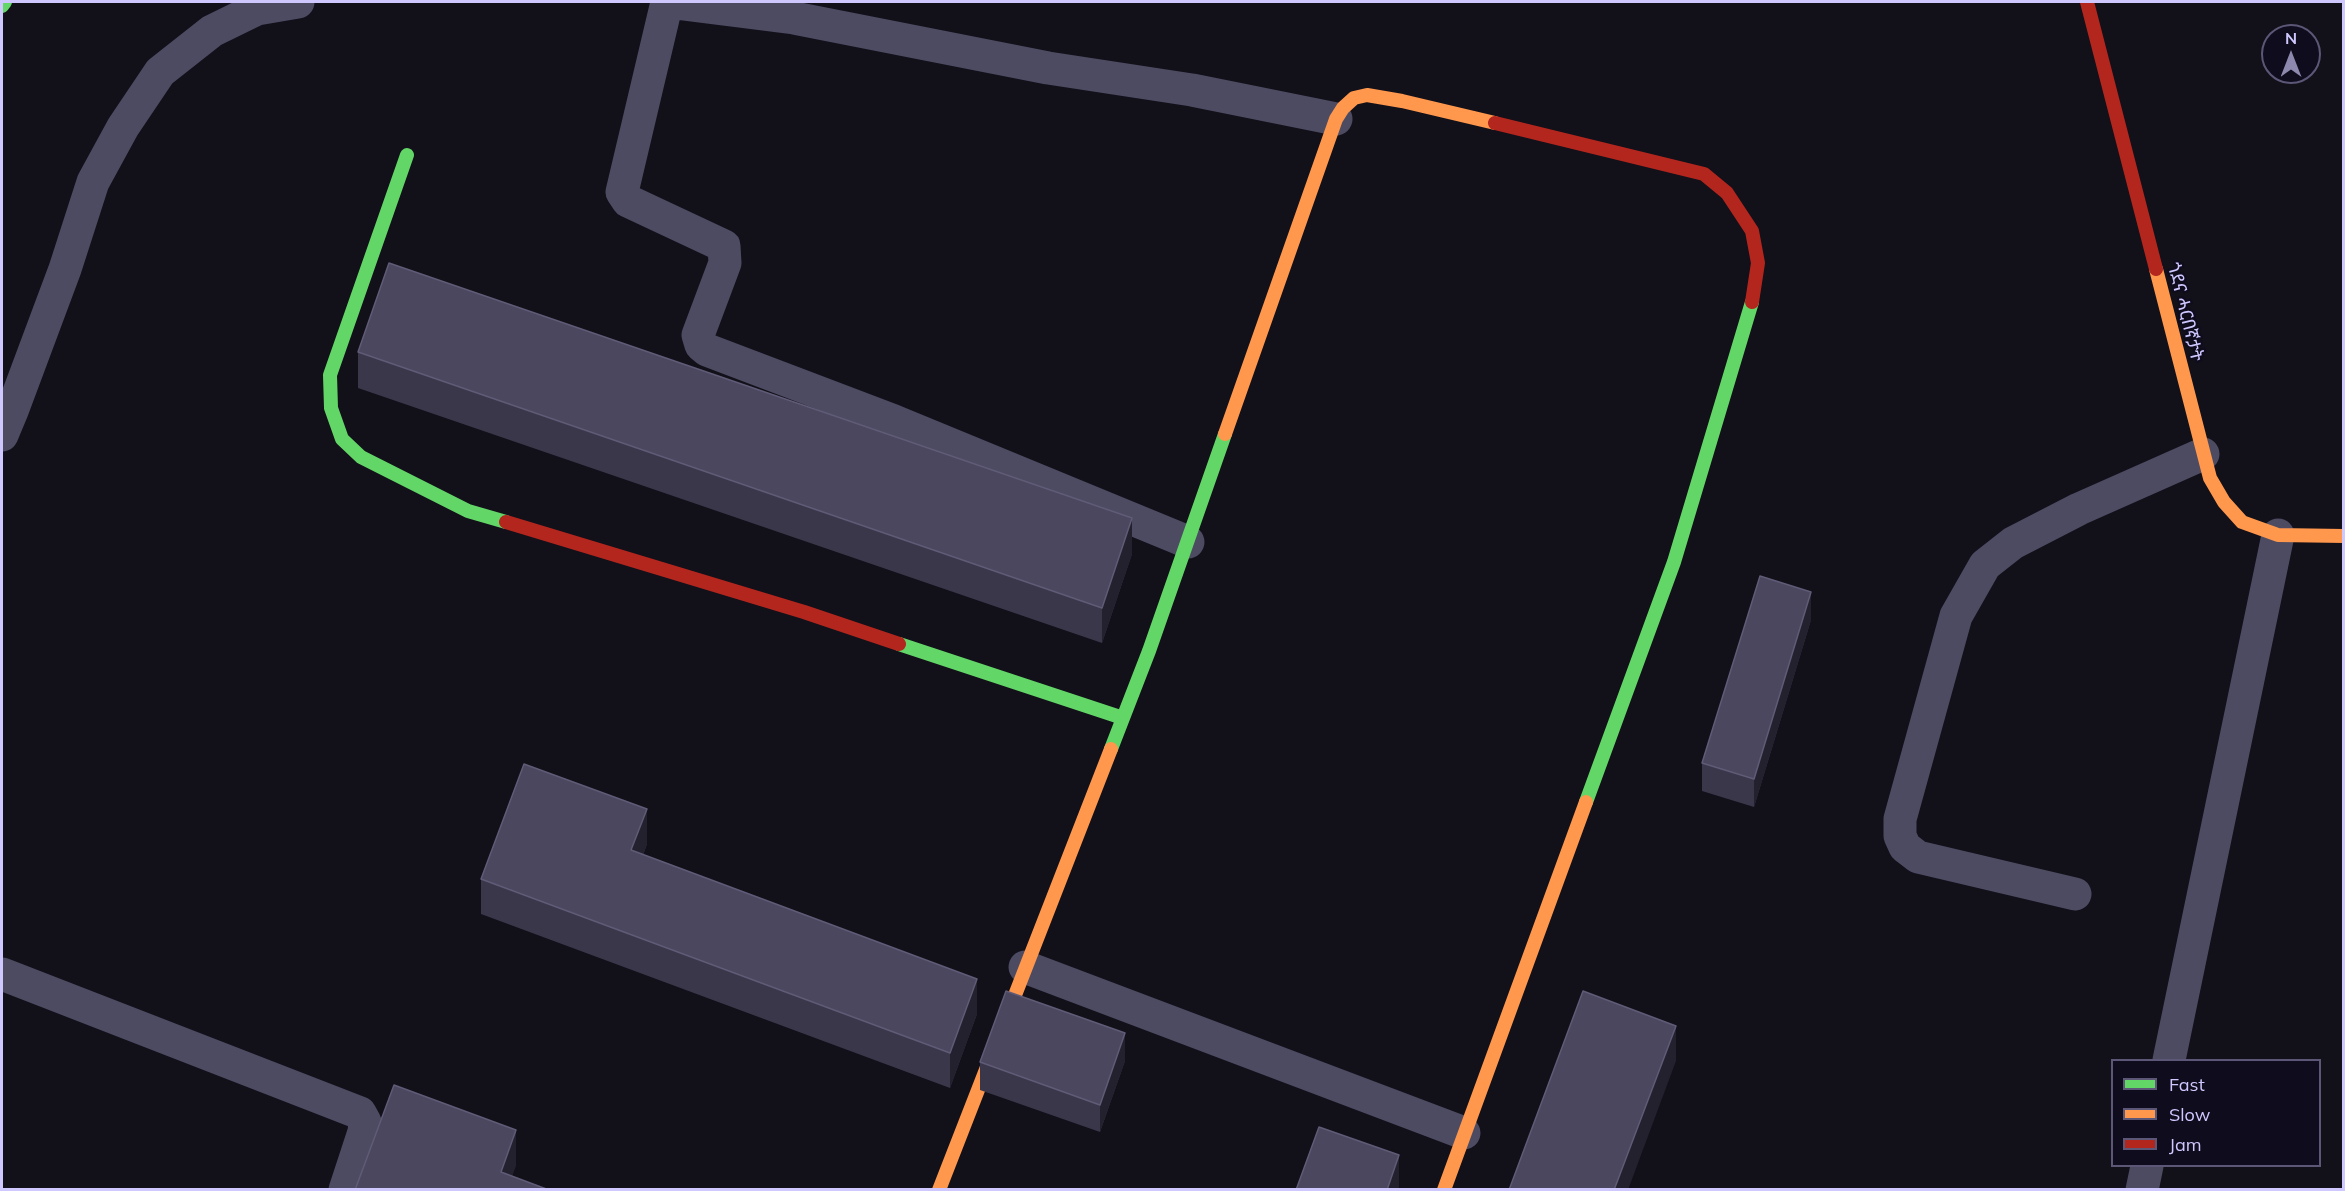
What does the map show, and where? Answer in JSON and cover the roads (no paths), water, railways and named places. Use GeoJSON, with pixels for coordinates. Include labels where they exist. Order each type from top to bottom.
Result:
{"type":"FeatureCollection","features":[{"type":"Feature","properties":{"kind":"street"},"geometry":{"type":"LineString","coordinates":[[2,6],[5,2]]}},
{"type":"Feature","properties":{"kind":"street"},"geometry":{"type":"LineString","coordinates":[[2,435],[65,269],[93,182],[123,128],[160,72],[212,31],[257,9],[298,2]]}},
{"type":"Feature","properties":{"kind":"street"},"geometry":{"type":"LineString","coordinates":[[1188,542],[894,422],[707,350],[701,345],[698,335],[725,263],[724,246],[628,201],[622,192],[667,2],[794,18],[1048,68],[1192,90],[1336,118]]}},
{"type":"Feature","properties":{"kind":"street","name":"ጎደና ሓርበኛታት"},"geometry":{"type":"LineString","coordinates":[[2087,2],[2210,478],[2224,502],[2242,522],[2278,535],[2343,536]]}},
{"type":"Feature","properties":{"kind":"street"},"geometry":{"type":"LineString","coordinates":[[939,1190],[1123,718],[1188,542],[1336,118],[1354,98],[1367,95],[1402,101],[1704,174],[1727,193],[1752,231],[1758,264],[1751,309],[1674,562],[1444,1190]]}},
{"type":"Feature","properties":{"kind":"street"},"geometry":{"type":"LineString","coordinates":[[407,155],[330,375],[331,408],[342,439],[361,457],[468,511],[804,612],[1123,718]]}},
{"type":"Feature","properties":{"kind":"street"},"geometry":{"type":"LineString","coordinates":[[2075,894],[1918,857],[1905,847],[1900,836],[1900,819],[1956,616],[1985,565],[2013,543],[2079,509],[2203,454]]}},
{"type":"Feature","properties":{"kind":"street"},"geometry":{"type":"LineString","coordinates":[[2169,1059],[2278,535]]}},
{"type":"Feature","properties":{"kind":"street"},"geometry":{"type":"LineString","coordinates":[[1025,967],[1464,1133]]}},
{"type":"Feature","properties":{"kind":"street"},"geometry":{"type":"LineString","coordinates":[[2,974],[360,1113],[365,1122],[345,1190]]}},
{"type":"Feature","properties":{"kind":"street"},"geometry":{"type":"LineString","coordinates":[[2142,1190],[2147,1167]]}}]}
